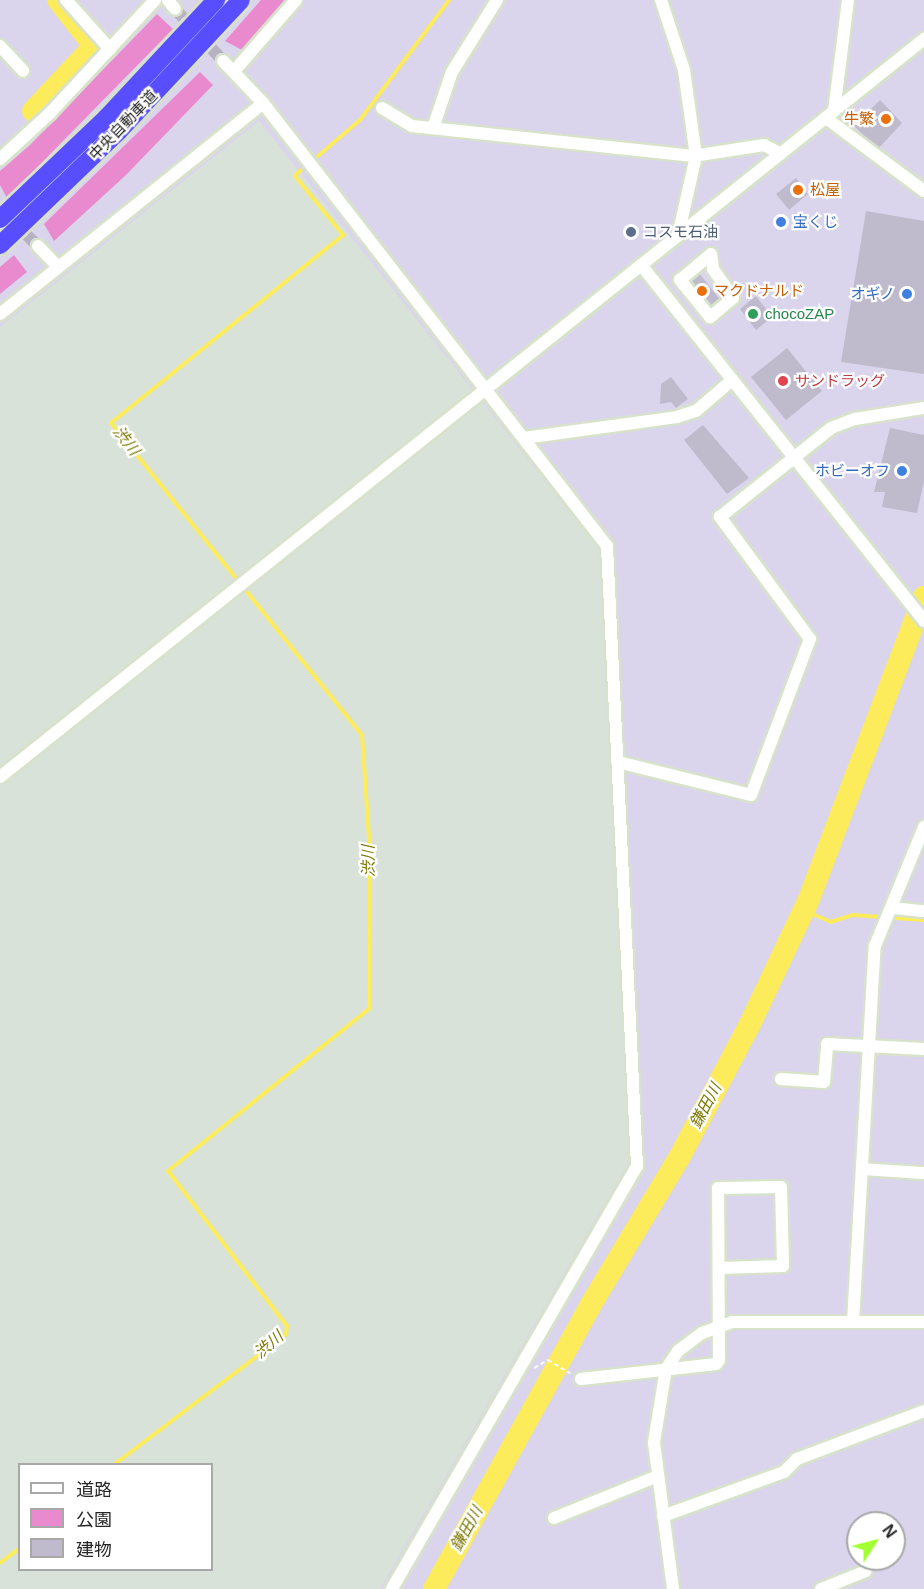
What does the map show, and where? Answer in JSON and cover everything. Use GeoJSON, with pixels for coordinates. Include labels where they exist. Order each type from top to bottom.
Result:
{"type":"FeatureCollection","features":[{"type":"Feature","properties":{"kind":"highway","name":"中央自動車道"},"geometry":{"type":"LineString","coordinates":[[0,219],[106,117],[216,0]]}},
{"type":"Feature","properties":{"kind":"highway","name":"中央自動車道"},"geometry":{"type":"LineString","coordinates":[[0,245],[118,132],[241,0]]}},
{"type":"Feature","properties":{"kind":"street"},"geometry":{"type":"LineString","coordinates":[[66,0],[110,49]]}},
{"type":"Feature","properties":{"kind":"street"},"geometry":{"type":"LineString","coordinates":[[0,159],[50,113],[155,0]]}},
{"type":"Feature","properties":{"kind":"street"},"geometry":{"type":"LineString","coordinates":[[235,70],[296,0]]}},
{"type":"Feature","properties":{"kind":"street"},"geometry":{"type":"LineString","coordinates":[[433,128],[452,72],[497,0]]}},
{"type":"Feature","properties":{"kind":"street"},"geometry":{"type":"LineString","coordinates":[[661,0],[684,70],[696,156],[678,236]]}},
{"type":"Feature","properties":{"kind":"street"},"geometry":{"type":"LineString","coordinates":[[830,114],[848,0]]}},
{"type":"Feature","properties":{"kind":"street"},"geometry":{"type":"LineString","coordinates":[[0,777],[924,39]]}},
{"type":"Feature","properties":{"kind":"street"},"geometry":{"type":"LineString","coordinates":[[0,46],[23,71]]}},
{"type":"Feature","properties":{"kind":"street"},"geometry":{"type":"LineString","coordinates":[[223,61],[235,70],[263,104],[607,546],[637,1166],[392,1589]]}},
{"type":"Feature","properties":{"kind":"street"},"geometry":{"type":"LineString","coordinates":[[0,314],[263,104]]}},
{"type":"Feature","properties":{"kind":"street"},"geometry":{"type":"LineString","coordinates":[[382,108],[412,126],[696,156],[764,145],[781,154]]}},
{"type":"Feature","properties":{"kind":"street"},"geometry":{"type":"LineString","coordinates":[[830,114],[924,191]]}},
{"type":"Feature","properties":{"kind":"street"},"geometry":{"type":"LineString","coordinates":[[38,246],[58,267]]}},
{"type":"Feature","properties":{"kind":"street"},"geometry":{"type":"LineString","coordinates":[[711,254],[712,269],[734,298],[710,317],[680,280],[711,254]]}},
{"type":"Feature","properties":{"kind":"street"},"geometry":{"type":"LineString","coordinates":[[641,265],[924,621]]}},
{"type":"Feature","properties":{"kind":"street"},"geometry":{"type":"LineString","coordinates":[[524,438],[677,417],[696,411],[732,380]]}},
{"type":"Feature","properties":{"kind":"street"},"geometry":{"type":"LineString","coordinates":[[618,762],[751,795],[810,639],[720,517],[794,458],[844,422],[924,408]]}},
{"type":"Feature","properties":{"kind":"street"},"geometry":{"type":"LineString","coordinates":[[853,1322],[875,946],[893,908],[924,827]]}},
{"type":"Feature","properties":{"kind":"street"},"geometry":{"type":"LineString","coordinates":[[893,908],[924,911]]}},
{"type":"Feature","properties":{"kind":"street"},"geometry":{"type":"LineString","coordinates":[[782,1079],[824,1082],[826,1044],[924,1049]]}},
{"type":"Feature","properties":{"kind":"street"},"geometry":{"type":"LineString","coordinates":[[862,1169],[924,1173]]}},
{"type":"Feature","properties":{"kind":"street"},"geometry":{"type":"LineString","coordinates":[[581,1379],[666,1372],[716,1364],[719,1360],[718,1188],[781,1187],[783,1266],[719,1268]]}},
{"type":"Feature","properties":{"kind":"street"},"geometry":{"type":"LineString","coordinates":[[674,1589],[654,1442],[666,1372],[678,1351],[719,1325],[924,1322]]}},
{"type":"Feature","properties":{"kind":"street"},"geometry":{"type":"LineString","coordinates":[[663,1516],[784,1472],[797,1459],[924,1411]]}},
{"type":"Feature","properties":{"kind":"street"},"geometry":{"type":"LineString","coordinates":[[554,1518],[658,1476]]}},
{"type":"Feature","properties":{"kind":"street"},"geometry":{"type":"LineString","coordinates":[[821,1589],[866,1571]]}},
{"type":"Feature","properties":{"kind":"path"},"geometry":{"type":"LineString","coordinates":[[549,1360],[581,1379]]}},
{"type":"Feature","properties":{"kind":"shaded area"},"geometry":{"type":"Polygon","coordinates":[[[259,121],[599,549],[630,1160],[380,1589],[0,1589],[0,327],[259,121]]]}},
{"type":"Feature","properties":{"kind":"green space"},"geometry":{"type":"Polygon","coordinates":[[[261,0],[286,0],[242,50],[225,41],[261,0]]]}},
{"type":"Feature","properties":{"kind":"green space"},"geometry":{"type":"Polygon","coordinates":[[[157,14],[173,29],[7,198],[0,185],[0,171],[30,145],[157,14]]]}},
{"type":"Feature","properties":{"kind":"green space"},"geometry":{"type":"Polygon","coordinates":[[[200,72],[213,85],[126,175],[54,241],[44,224],[200,72]]]}},
{"type":"Feature","properties":{"kind":"green space"},"geometry":{"type":"Polygon","coordinates":[[[14,255],[27,272],[0,294],[0,267],[14,255]]]}},
{"type":"Feature","properties":{"kind":"building"},"geometry":{"type":"Polygon","coordinates":[[[880,100],[902,123],[878,149],[854,126],[880,100]]]}},
{"type":"Feature","properties":{"kind":"building"},"geometry":{"type":"Polygon","coordinates":[[[796,178],[808,194],[789,210],[776,194],[796,178]]]}},
{"type":"Feature","properties":{"kind":"building"},"geometry":{"type":"Polygon","coordinates":[[[866,211],[924,221],[924,374],[841,362],[866,211]]]}},
{"type":"Feature","properties":{"kind":"building"},"geometry":{"type":"Polygon","coordinates":[[[782,214],[788,221],[782,226],[777,219],[782,214]]]}},
{"type":"Feature","properties":{"kind":"building"},"geometry":{"type":"Polygon","coordinates":[[[699,273],[721,301],[710,310],[687,282],[699,273]]]}},
{"type":"Feature","properties":{"kind":"building"},"geometry":{"type":"Polygon","coordinates":[[[756,296],[772,317],[756,330],[740,309],[756,296]]]}},
{"type":"Feature","properties":{"kind":"building"},"geometry":{"type":"Polygon","coordinates":[[[787,348],[822,391],[786,420],[751,377],[787,348]]]}},
{"type":"Feature","properties":{"kind":"building"},"geometry":{"type":"Polygon","coordinates":[[[671,377],[688,399],[676,408],[671,402],[660,404],[661,384],[671,377]]]}},
{"type":"Feature","properties":{"kind":"building"},"geometry":{"type":"Polygon","coordinates":[[[703,425],[749,478],[727,494],[684,440],[703,425]]]}},
{"type":"Feature","properties":{"kind":"building"},"geometry":{"type":"Polygon","coordinates":[[[890,428],[924,435],[924,481],[917,513],[882,507],[885,492],[874,492],[890,428]]]}},
{"type":"Feature","properties":{"kind":"waterway","name":"渋川"},"geometry":{"type":"LineString","coordinates":[[33,111],[94,46],[58,0]]}},
{"type":"Feature","properties":{"kind":"waterway"},"geometry":{"type":"LineString","coordinates":[[318,156],[360,120],[449,0]]}},
{"type":"Feature","properties":{"kind":"waterway","name":"渋川"},"geometry":{"type":"LineString","coordinates":[[116,1463],[286,1334],[287,1326],[168,1171],[369,1009],[370,852],[362,735],[111,423],[343,235],[295,176],[301,170]]}},
{"type":"Feature","properties":{"kind":"waterway","name":"鎌田川"},"geometry":{"type":"LineString","coordinates":[[434,1589],[590,1306],[679,1158],[749,1026],[809,899],[924,597]]}},
{"type":"Feature","properties":{"kind":"waterway"},"geometry":{"type":"LineString","coordinates":[[803,910],[831,922],[853,915],[924,920]]}},
{"type":"Feature","properties":{"kind":"waterway","name":"渋川"},"geometry":{"type":"LineString","coordinates":[[0,1563],[18,1550]]}},
{"type":"Feature","properties":{"kind":"tunnel"},"geometry":{"type":"LineString","coordinates":[[175,9],[223,61]]}},
{"type":"Feature","properties":{"kind":"tunnel"},"geometry":{"type":"LineString","coordinates":[[0,209],[38,246]]}},
{"type":"Feature","properties":{"kind":"place","name":"牛繁"},"geometry":{"type":"Point","coordinates":[886,119]}},
{"type":"Feature","properties":{"kind":"place","name":"松屋"},"geometry":{"type":"Point","coordinates":[798,190]}},
{"type":"Feature","properties":{"kind":"place","name":"宝くじ"},"geometry":{"type":"Point","coordinates":[781,222]}},
{"type":"Feature","properties":{"kind":"place","name":"コスモ石油"},"geometry":{"type":"Point","coordinates":[631,232]}},
{"type":"Feature","properties":{"kind":"place","name":"マクドナルド"},"geometry":{"type":"Point","coordinates":[702,291]}},
{"type":"Feature","properties":{"kind":"place","name":"オギノ"},"geometry":{"type":"Point","coordinates":[907,294]}},
{"type":"Feature","properties":{"kind":"place","name":"chocoZAP"},"geometry":{"type":"Point","coordinates":[753,314]}},
{"type":"Feature","properties":{"kind":"place","name":"サンドラッグ"},"geometry":{"type":"Point","coordinates":[783,381]}},
{"type":"Feature","properties":{"kind":"place","name":"ホビーオフ"},"geometry":{"type":"Point","coordinates":[902,471]}}]}
